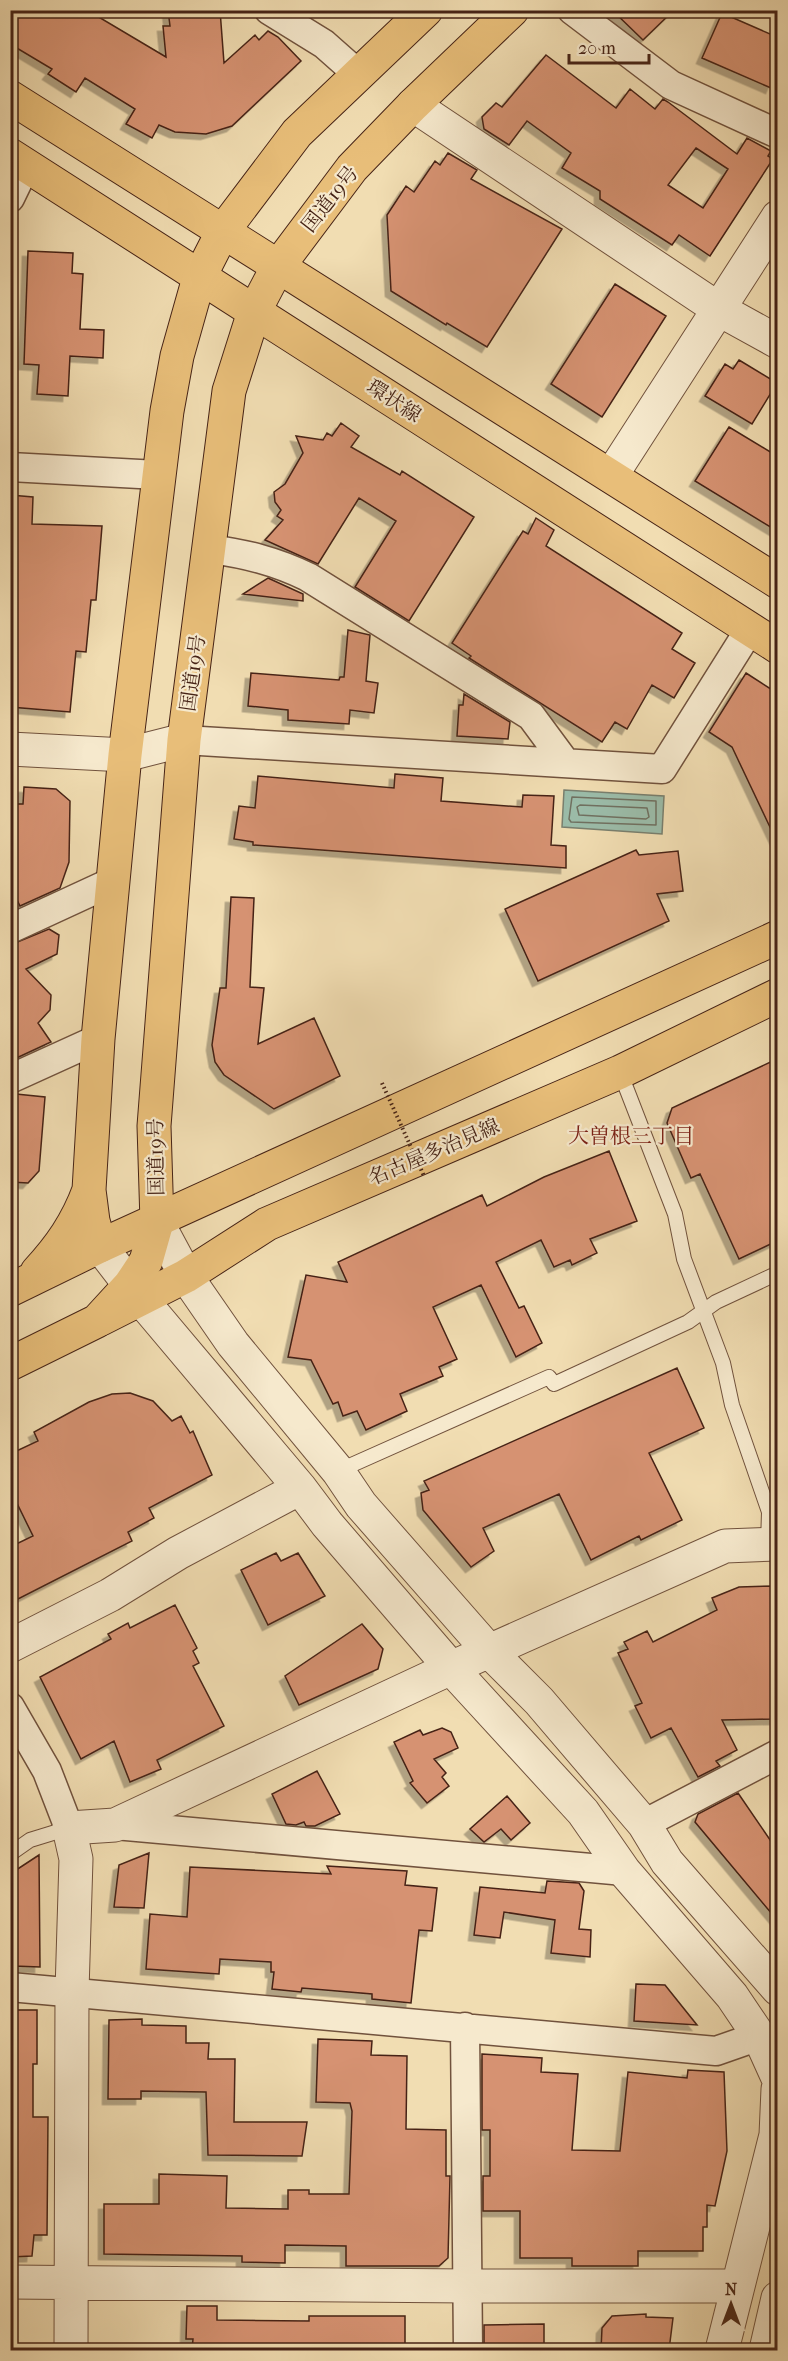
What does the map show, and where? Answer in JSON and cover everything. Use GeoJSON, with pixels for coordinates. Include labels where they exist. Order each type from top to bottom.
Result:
{"type":"FeatureCollection","features":[{"type":"Feature","properties":{"kind":"main road"},"geometry":{"type":"LineString","coordinates":[[100,1246],[93,1221],[89,1190],[98,1039],[125,755],[158,475],[177,356],[199,278],[223,231],[297,133],[426,10]]}},
{"type":"Feature","properties":{"kind":"main road","name":"国道19号"},"geometry":{"type":"LineString","coordinates":[[10,1364],[97,1322],[135,1292],[157,1222],[154,1125],[184,740],[229,391],[254,312],[278,267],[352,168],[413,105],[512,10]]}},
{"type":"Feature","properties":{"kind":"main road"},"geometry":{"type":"LineString","coordinates":[[10,98],[777,582]]}},
{"type":"Feature","properties":{"kind":"main road","name":"環状線"},"geometry":{"type":"LineString","coordinates":[[18,160],[777,647]]}},
{"type":"Feature","properties":{"kind":"main road"},"geometry":{"type":"LineString","coordinates":[[18,1287],[100,1246],[157,1222],[777,937]]}},
{"type":"Feature","properties":{"kind":"main road","name":"名古屋多治見線"},"geometry":{"type":"LineString","coordinates":[[135,1292],[186,1276],[267,1224],[620,1072],[777,995]]}},
{"type":"Feature","properties":{"kind":"main road"},"geometry":{"type":"LineString","coordinates":[[18,1287],[57,1250],[79,1218],[89,1190]]}},
{"type":"Feature","properties":{"kind":"street"},"geometry":{"type":"LineString","coordinates":[[269,10],[324,44],[359,75]]}},
{"type":"Feature","properties":{"kind":"street"},"geometry":{"type":"LineString","coordinates":[[572,10],[671,85],[777,134]]}},
{"type":"Feature","properties":{"kind":"street"},"geometry":{"type":"LineString","coordinates":[[413,105],[720,310],[777,342]]}},
{"type":"Feature","properties":{"kind":"street"},"geometry":{"type":"LineString","coordinates":[[10,198],[18,160]]}},
{"type":"Feature","properties":{"kind":"street"},"geometry":{"type":"LineString","coordinates":[[611,476],[720,310],[777,217]]}},
{"type":"Feature","properties":{"kind":"street"},"geometry":{"type":"LineString","coordinates":[[10,467],[158,475]]}},
{"type":"Feature","properties":{"kind":"street"},"geometry":{"type":"LineString","coordinates":[[210,549],[250,554],[280,563],[308,577],[531,716],[565,762]]}},
{"type":"Feature","properties":{"kind":"street"},"geometry":{"type":"LineString","coordinates":[[10,748],[125,755],[184,740],[662,769],[750,629]]}},
{"type":"Feature","properties":{"kind":"street"},"geometry":{"type":"LineString","coordinates":[[10,929],[114,881]]}},
{"type":"Feature","properties":{"kind":"street"},"geometry":{"type":"LineString","coordinates":[[10,1079],[98,1039]]}},
{"type":"Feature","properties":{"kind":"street"},"geometry":{"type":"LineString","coordinates":[[157,1222],[186,1276],[233,1344],[338,1471],[361,1505],[489,1651],[538,1701],[644,1824],[667,1862],[777,1989]]}},
{"type":"Feature","properties":{"kind":"street"},"geometry":{"type":"LineString","coordinates":[[100,1246],[135,1292],[300,1488],[327,1524],[451,1668],[583,1812],[624,1871],[732,1996],[768,2030],[777,2078]]}},
{"type":"Feature","properties":{"kind":"street"},"geometry":{"type":"LineString","coordinates":[[10,1646],[110,1595],[178,1553],[300,1488]]}},
{"type":"Feature","properties":{"kind":"street"},"geometry":{"type":"LineString","coordinates":[[115,1825],[451,1668],[725,1546],[772,1544]]}},
{"type":"Feature","properties":{"kind":"street"},"geometry":{"type":"LineString","coordinates":[[10,1707],[47,1771],[69,1828],[76,1859],[72,1991],[71,2350]]}},
{"type":"Feature","properties":{"kind":"street"},"geometry":{"type":"LineString","coordinates":[[644,1824],[777,1754]]}},
{"type":"Feature","properties":{"kind":"street"},"geometry":{"type":"LineString","coordinates":[[69,1828],[115,1825],[624,1871]]}},
{"type":"Feature","properties":{"kind":"street"},"geometry":{"type":"LineString","coordinates":[[10,1987],[716,2051],[768,2030]]}},
{"type":"Feature","properties":{"kind":"street"},"geometry":{"type":"LineString","coordinates":[[465,2027],[468,2350]]}},
{"type":"Feature","properties":{"kind":"street"},"geometry":{"type":"LineString","coordinates":[[722,2350],[776,2135],[777,2089]]}},
{"type":"Feature","properties":{"kind":"street"},"geometry":{"type":"LineString","coordinates":[[10,2282],[738,2286]]}},
{"type":"Feature","properties":{"kind":"street"},"geometry":{"type":"LineString","coordinates":[[766,2350],[776,2311]]}},
{"type":"Feature","properties":{"kind":"lane"},"geometry":{"type":"LineString","coordinates":[[620,1072],[675,1214],[684,1259],[723,1363],[732,1406],[769,1512],[772,1544]]}},
{"type":"Feature","properties":{"kind":"lane"},"geometry":{"type":"LineString","coordinates":[[338,1471],[549,1377],[554,1384],[688,1322],[716,1302],[777,1273]]}},
{"type":"Feature","properties":{"kind":"lane"},"geometry":{"type":"LineString","coordinates":[[10,1854],[30,1840],[69,1828]]}},
{"type":"Feature","properties":{"kind":"path"},"geometry":{"type":"LineString","coordinates":[[382,1083],[424,1176]]}},
{"type":"Feature","properties":{"kind":"water"},"geometry":{"type":"Polygon","coordinates":[[[564,790],[664,796],[662,834],[562,827],[564,790]]]}},
{"type":"Feature","properties":{"kind":"building"},"geometry":{"type":"Polygon","coordinates":[[[10,10],[87,10],[166,57],[163,26],[170,26],[168,10],[220,10],[224,63],[255,35],[259,40],[268,31],[278,37],[301,61],[232,126],[206,134],[175,132],[159,125],[152,138],[126,124],[135,109],[85,78],[76,92],[48,74],[52,69],[10,44],[10,10]]]}},
{"type":"Feature","properties":{"kind":"building"},"geometry":{"type":"Polygon","coordinates":[[[612,10],[674,10],[643,40],[612,10]]]}},
{"type":"Feature","properties":{"kind":"building"},"geometry":{"type":"Polygon","coordinates":[[[722,13],[777,37],[777,74],[771,88],[702,58],[722,13]]]}},
{"type":"Feature","properties":{"kind":"building"},"geometry":{"type":"Polygon","coordinates":[[[546,55],[616,108],[630,89],[655,109],[663,99],[737,154],[747,138],[771,151],[768,156],[773,159],[710,256],[679,235],[672,245],[600,199],[600,191],[562,168],[571,153],[527,121],[509,145],[484,129],[482,117],[496,103],[502,107],[546,55]],[[696,148],[668,185],[703,208],[728,169],[696,148]]]}},
{"type":"Feature","properties":{"kind":"building"},"geometry":{"type":"Polygon","coordinates":[[[448,153],[477,170],[471,179],[562,229],[487,347],[391,291],[387,215],[406,186],[414,192],[435,161],[440,165],[448,153]]]}},
{"type":"Feature","properties":{"kind":"building"},"geometry":{"type":"Polygon","coordinates":[[[28,251],[73,253],[72,273],[83,274],[80,329],[104,330],[103,358],[70,356],[68,396],[37,394],[39,365],[24,364],[28,251]]]}},
{"type":"Feature","properties":{"kind":"building"},"geometry":{"type":"Polygon","coordinates":[[[615,284],[666,316],[602,417],[551,384],[615,284]]]}},
{"type":"Feature","properties":{"kind":"building"},"geometry":{"type":"Polygon","coordinates":[[[739,360],[777,383],[752,424],[705,396],[725,364],[733,369],[739,360]]]}},
{"type":"Feature","properties":{"kind":"building"},"geometry":{"type":"Polygon","coordinates":[[[341,423],[359,436],[351,447],[400,475],[402,471],[474,517],[409,621],[355,587],[396,521],[359,498],[318,564],[265,540],[283,520],[277,516],[281,510],[275,502],[274,492],[285,484],[303,453],[296,436],[323,440],[327,433],[332,436],[341,423]]]}},
{"type":"Feature","properties":{"kind":"building"},"geometry":{"type":"Polygon","coordinates":[[[729,427],[777,456],[777,531],[695,481],[729,427]]]}},
{"type":"Feature","properties":{"kind":"building"},"geometry":{"type":"Polygon","coordinates":[[[10,495],[33,497],[32,524],[102,526],[96,600],[91,600],[86,652],[76,651],[70,712],[10,707],[10,619],[17,541],[10,541],[10,495]]]}},
{"type":"Feature","properties":{"kind":"building"},"geometry":{"type":"Polygon","coordinates":[[[536,518],[554,530],[546,546],[682,633],[672,649],[695,663],[674,698],[652,685],[627,729],[615,722],[602,742],[469,658],[471,656],[452,643],[523,531],[528,534],[536,518]]]}},
{"type":"Feature","properties":{"kind":"building"},"geometry":{"type":"Polygon","coordinates":[[[268,578],[303,594],[303,601],[243,594],[268,578]]]}},
{"type":"Feature","properties":{"kind":"building"},"geometry":{"type":"Polygon","coordinates":[[[348,630],[370,635],[366,681],[378,683],[374,713],[350,710],[349,724],[288,720],[288,710],[248,706],[251,673],[339,680],[340,677],[344,677],[348,630]]]}},
{"type":"Feature","properties":{"kind":"building"},"geometry":{"type":"Polygon","coordinates":[[[746,673],[777,693],[777,842],[732,747],[709,732],[746,673]]]}},
{"type":"Feature","properties":{"kind":"building"},"geometry":{"type":"Polygon","coordinates":[[[464,694],[510,722],[508,739],[457,736],[459,705],[463,705],[464,694]]]}},
{"type":"Feature","properties":{"kind":"building"},"geometry":{"type":"Polygon","coordinates":[[[395,774],[443,778],[441,801],[522,807],[523,795],[554,796],[551,845],[566,846],[566,868],[253,845],[253,842],[234,839],[239,806],[255,808],[258,776],[394,788],[395,774]]]}},
{"type":"Feature","properties":{"kind":"building"},"geometry":{"type":"Polygon","coordinates":[[[24,787],[56,789],[70,801],[69,862],[60,888],[20,906],[10,885],[10,804],[23,804],[24,787]]]}},
{"type":"Feature","properties":{"kind":"building"},"geometry":{"type":"Polygon","coordinates":[[[636,850],[639,855],[678,851],[683,891],[657,894],[669,921],[538,981],[505,909],[636,850]]]}},
{"type":"Feature","properties":{"kind":"building"},"geometry":{"type":"Polygon","coordinates":[[[231,897],[254,898],[250,987],[264,988],[258,1044],[314,1018],[340,1076],[274,1109],[224,1075],[215,1062],[212,1045],[220,988],[226,988],[231,897]]]}},
{"type":"Feature","properties":{"kind":"building"},"geometry":{"type":"Polygon","coordinates":[[[49,929],[59,935],[57,954],[26,969],[51,995],[50,1010],[38,1023],[51,1042],[10,1061],[10,945],[49,929]]]}},
{"type":"Feature","properties":{"kind":"building"},"geometry":{"type":"Polygon","coordinates":[[[777,1059],[777,1241],[739,1259],[700,1174],[691,1178],[667,1123],[672,1108],[777,1059]]]}},
{"type":"Feature","properties":{"kind":"building"},"geometry":{"type":"Polygon","coordinates":[[[10,1095],[45,1097],[39,1171],[28,1183],[10,1182],[10,1095]]]}},
{"type":"Feature","properties":{"kind":"building"},"geometry":{"type":"Polygon","coordinates":[[[609,1151],[637,1221],[590,1239],[597,1253],[572,1265],[570,1260],[554,1267],[541,1240],[496,1262],[519,1308],[524,1306],[542,1343],[516,1357],[481,1285],[433,1307],[457,1359],[439,1367],[443,1376],[400,1394],[407,1411],[366,1430],[357,1411],[343,1416],[338,1402],[333,1404],[311,1360],[288,1357],[306,1275],[347,1282],[338,1262],[482,1195],[487,1206],[544,1177],[609,1151]]]}},
{"type":"Feature","properties":{"kind":"building"},"geometry":{"type":"Polygon","coordinates":[[[677,1368],[704,1428],[649,1453],[682,1520],[641,1540],[639,1536],[591,1560],[559,1494],[483,1528],[494,1551],[471,1567],[423,1510],[421,1493],[429,1490],[424,1481],[677,1368]]]}},
{"type":"Feature","properties":{"kind":"building"},"geometry":{"type":"Polygon","coordinates":[[[130,1393],[153,1401],[172,1421],[181,1416],[190,1433],[193,1431],[212,1475],[149,1508],[154,1518],[128,1532],[132,1541],[18,1599],[10,1584],[10,1547],[33,1536],[10,1489],[10,1454],[38,1441],[34,1432],[89,1402],[112,1394],[130,1393]]]}},
{"type":"Feature","properties":{"kind":"building"},"geometry":{"type":"Polygon","coordinates":[[[276,1553],[281,1561],[298,1553],[325,1596],[268,1625],[241,1570],[276,1553]]]}},
{"type":"Feature","properties":{"kind":"building"},"geometry":{"type":"Polygon","coordinates":[[[774,1586],[774,1601],[777,1601],[777,1719],[722,1720],[737,1750],[716,1761],[720,1766],[698,1777],[671,1728],[651,1738],[635,1706],[642,1703],[618,1653],[628,1649],[624,1642],[647,1631],[653,1642],[717,1610],[712,1598],[739,1587],[774,1586]]]}},
{"type":"Feature","properties":{"kind":"building"},"geometry":{"type":"Polygon","coordinates":[[[175,1605],[197,1648],[193,1651],[199,1663],[193,1666],[224,1726],[157,1760],[161,1769],[130,1782],[114,1741],[81,1759],[40,1677],[111,1639],[108,1634],[128,1623],[130,1628],[175,1605]]]}},
{"type":"Feature","properties":{"kind":"building"},"geometry":{"type":"Polygon","coordinates":[[[362,1624],[383,1649],[378,1669],[299,1705],[285,1676],[362,1624]]]}},
{"type":"Feature","properties":{"kind":"building"},"geometry":{"type":"Polygon","coordinates":[[[442,1728],[451,1732],[458,1748],[434,1759],[446,1773],[442,1777],[449,1786],[427,1803],[410,1783],[413,1781],[394,1742],[420,1730],[423,1735],[442,1728]]]}},
{"type":"Feature","properties":{"kind":"building"},"geometry":{"type":"Polygon","coordinates":[[[317,1771],[340,1814],[315,1826],[306,1826],[304,1822],[296,1825],[286,1824],[272,1794],[317,1771]]]}},
{"type":"Feature","properties":{"kind":"building"},"geometry":{"type":"Polygon","coordinates":[[[738,1793],[777,1850],[777,1920],[695,1822],[698,1814],[738,1793]]]}},
{"type":"Feature","properties":{"kind":"building"},"geometry":{"type":"Polygon","coordinates":[[[507,1796],[530,1823],[511,1840],[501,1829],[484,1842],[470,1829],[507,1796]]]}},
{"type":"Feature","properties":{"kind":"building"},"geometry":{"type":"Polygon","coordinates":[[[149,1853],[144,1908],[114,1907],[119,1865],[149,1853]]]}},
{"type":"Feature","properties":{"kind":"building"},"geometry":{"type":"Polygon","coordinates":[[[39,1855],[40,1967],[14,1966],[14,1962],[10,1961],[10,1874],[39,1855]]]}},
{"type":"Feature","properties":{"kind":"building"},"geometry":{"type":"Polygon","coordinates":[[[327,1866],[407,1871],[405,1885],[437,1888],[432,1931],[419,1930],[411,2003],[372,1999],[372,1994],[302,1988],[301,1992],[272,1989],[274,1972],[271,1972],[271,1962],[220,1959],[219,1974],[146,1969],[150,1914],[187,1917],[190,1867],[331,1874],[327,1866]]]}},
{"type":"Feature","properties":{"kind":"building"},"geometry":{"type":"Polygon","coordinates":[[[547,1881],[579,1883],[584,1891],[579,1929],[591,1930],[590,1957],[551,1953],[555,1920],[504,1912],[500,1938],[474,1935],[480,1887],[545,1893],[547,1881]]]}},
{"type":"Feature","properties":{"kind":"building"},"geometry":{"type":"Polygon","coordinates":[[[636,1984],[665,1985],[697,2025],[634,2021],[636,1984]]]}},
{"type":"Feature","properties":{"kind":"building"},"geometry":{"type":"Polygon","coordinates":[[[14,2010],[37,2010],[37,2064],[33,2064],[33,2117],[48,2117],[47,2235],[34,2235],[32,2256],[10,2257],[10,2024],[14,2024],[14,2010]]]}},
{"type":"Feature","properties":{"kind":"building"},"geometry":{"type":"Polygon","coordinates":[[[142,2019],[142,2025],[186,2026],[186,2043],[209,2043],[208,2059],[235,2059],[234,2122],[307,2122],[302,2156],[208,2155],[206,2092],[141,2091],[141,2099],[108,2099],[109,2020],[142,2019]]]}},
{"type":"Feature","properties":{"kind":"building"},"geometry":{"type":"Polygon","coordinates":[[[318,2039],[372,2041],[371,2055],[407,2056],[406,2129],[446,2130],[446,2176],[450,2176],[448,2258],[439,2266],[346,2266],[346,2246],[285,2245],[285,2263],[242,2262],[242,2256],[104,2254],[104,2204],[159,2204],[159,2174],[227,2176],[226,2208],[288,2209],[288,2190],[309,2190],[309,2194],[349,2194],[352,2111],[350,2103],[316,2102],[318,2039]]]}},
{"type":"Feature","properties":{"kind":"building"},"geometry":{"type":"Polygon","coordinates":[[[482,2054],[542,2058],[541,2072],[578,2074],[572,2150],[620,2151],[628,2072],[687,2078],[688,2070],[724,2072],[727,2151],[715,2206],[707,2205],[707,2227],[703,2227],[703,2251],[638,2251],[638,2266],[572,2266],[572,2258],[520,2258],[520,2211],[483,2211],[483,2176],[490,2176],[490,2130],[482,2130],[482,2054]]]}},
{"type":"Feature","properties":{"kind":"building"},"geometry":{"type":"Polygon","coordinates":[[[187,2306],[217,2306],[217,2320],[309,2321],[309,2316],[405,2316],[405,2350],[192,2350],[193,2339],[186,2339],[187,2306]]]}},
{"type":"Feature","properties":{"kind":"building"},"geometry":{"type":"Polygon","coordinates":[[[646,2314],[646,2317],[673,2318],[669,2350],[601,2350],[602,2328],[612,2316],[646,2314]]]}},
{"type":"Feature","properties":{"kind":"building"},"geometry":{"type":"Polygon","coordinates":[[[544,2324],[544,2350],[484,2350],[484,2325],[544,2324]]]}},
{"type":"Feature","properties":{"kind":"district","name":"大曽根三丁目"},"geometry":{"type":"Point","coordinates":[631,1136]}}]}
